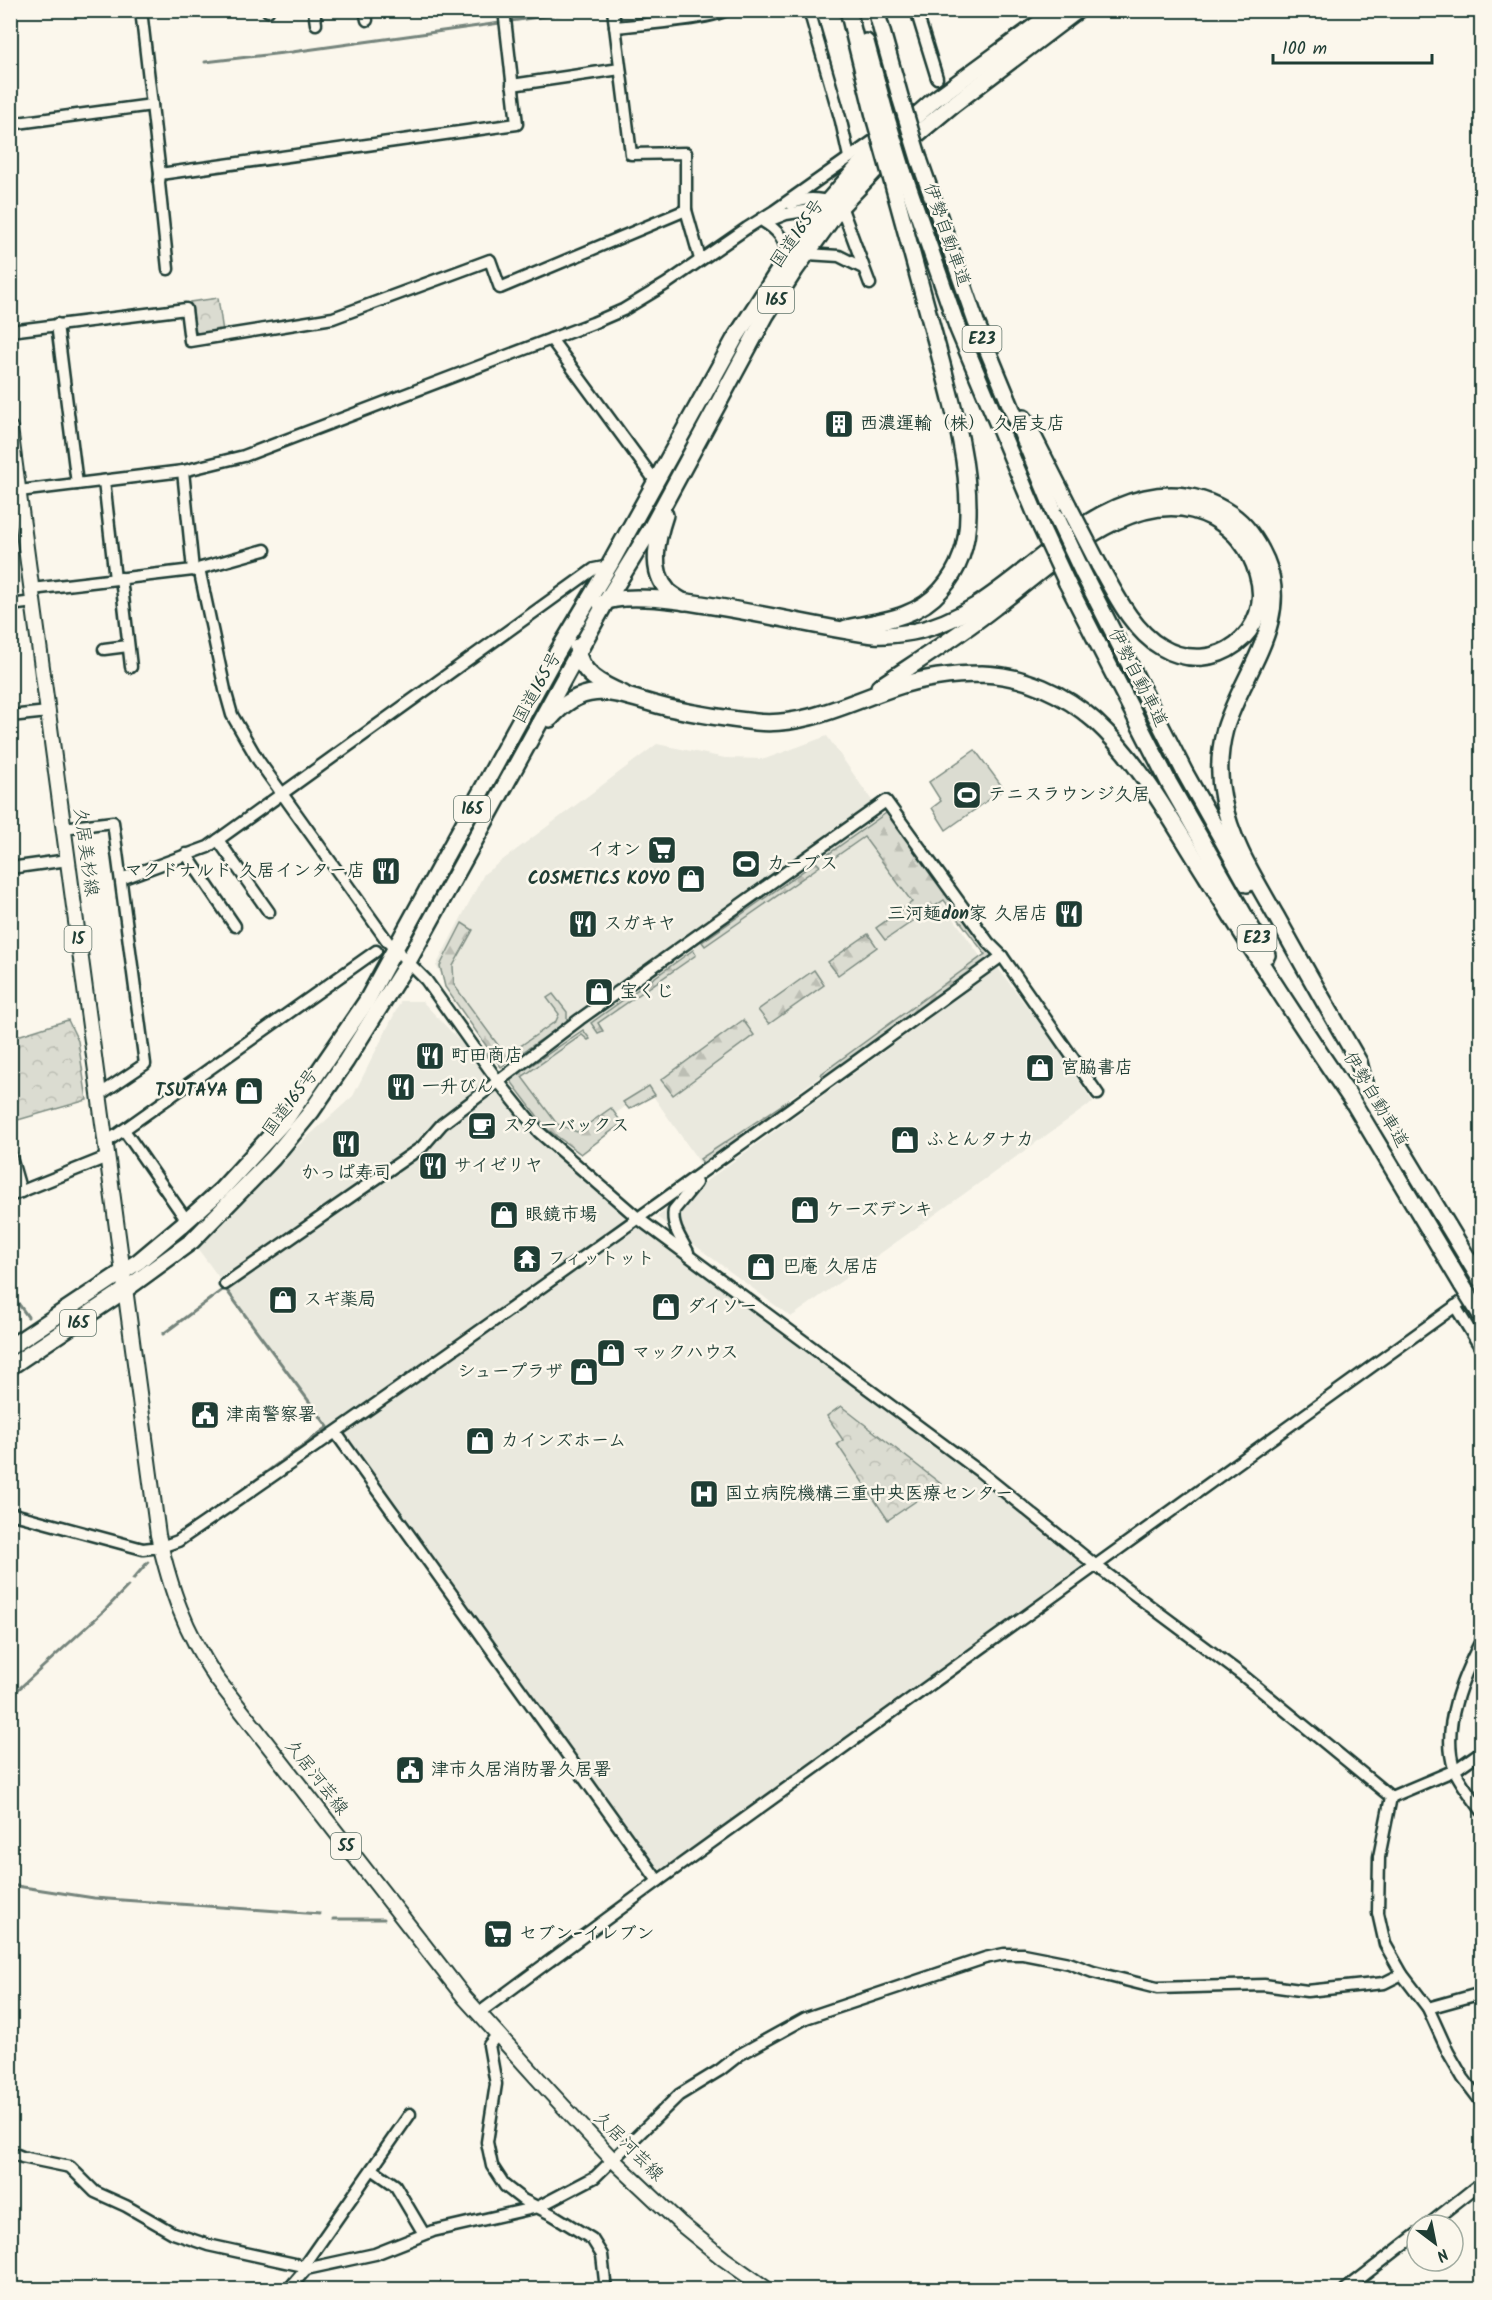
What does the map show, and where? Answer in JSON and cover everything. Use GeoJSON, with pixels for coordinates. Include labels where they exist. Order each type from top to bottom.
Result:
{"type":"FeatureCollection","features":[{"type":"Feature","properties":{"kind":"highway"},"geometry":{"type":"LineString","coordinates":[[848,10],[880,116]]}},
{"type":"Feature","properties":{"kind":"highway","name":"伊勢自動車道"},"geometry":{"type":"LineString","coordinates":[[857,10],[880,116],[897,174],[958,329],[1067,583],[1169,783],[1222,879],[1482,1317]]}},
{"type":"Feature","properties":{"kind":"highway","name":"伊勢自動車道"},"geometry":{"type":"LineString","coordinates":[[876,10],[919,159],[976,322],[1056,516],[1083,573],[1190,783],[1366,1090],[1480,1281]]}},
{"type":"Feature","properties":{"kind":"highway","name":"国道165号"},"geometry":{"type":"LineString","coordinates":[[10,1347],[123,1272],[188,1221],[221,1190],[286,1119],[333,1052],[396,950],[576,620],[609,566],[734,340],[788,256],[858,167],[934,100],[1057,10]]}},
{"type":"Feature","properties":{"kind":"highway","name":"国道165号"},"geometry":{"type":"LineString","coordinates":[[10,1367],[125,1290],[192,1241],[273,1158],[310,1112],[346,1061],[408,962],[607,600],[650,530],[766,315],[807,254],[830,205],[950,107],[1078,10]]}},
{"type":"Feature","properties":{"kind":"highway"},"geometry":{"type":"LineString","coordinates":[[834,630],[899,617],[926,604],[953,576],[961,559],[966,538],[968,514],[963,450],[897,174]]}},
{"type":"Feature","properties":{"kind":"highway"},"geometry":{"type":"LineString","coordinates":[[859,700],[958,635],[1093,534],[1113,523],[1147,510],[1172,507],[1196,511],[1215,519],[1235,533],[1246,546],[1258,576],[1261,591],[1258,615],[1240,643],[1229,650],[1203,657],[1177,654],[1156,644],[1138,626],[1128,614],[1099,565],[1068,505],[976,322]]}},
{"type":"Feature","properties":{"kind":"highway"},"geometry":{"type":"LineString","coordinates":[[677,478],[661,529],[656,556],[663,583],[669,591],[684,602]]}},
{"type":"Feature","properties":{"kind":"highway"},"geometry":{"type":"LineString","coordinates":[[1351,1099],[1288,1007],[1144,779],[1125,753],[1088,715],[1073,704],[1023,681],[984,674],[936,677],[898,686],[818,715],[790,721],[759,722],[666,707],[624,694],[598,682],[591,676],[578,656],[576,620],[607,600],[635,597],[684,602],[786,619],[834,630],[878,636],[901,634],[951,619],[987,598],[1086,524],[1130,502],[1155,496],[1182,495],[1207,501],[1236,518],[1260,546],[1271,571],[1274,597],[1267,635],[1225,731],[1219,765],[1223,800],[1237,844],[1359,1062],[1366,1090]]}},
{"type":"Feature","properties":{"kind":"highway"},"geometry":{"type":"LineString","coordinates":[[489,815],[543,729],[560,707],[578,696],[589,693],[624,694]]}},
{"type":"Feature","properties":{"kind":"main road","name":"久居美杉線"},"geometry":{"type":"LineString","coordinates":[[10,428],[15,492],[33,595],[125,1290]]}},
{"type":"Feature","properties":{"kind":"main road","name":"久居河芸線"},"geometry":{"type":"LineString","coordinates":[[125,1290],[161,1548],[169,1582],[187,1631],[216,1678],[478,2013],[612,2159],[681,2224],[724,2259],[768,2289]]}},
{"type":"Feature","properties":{"kind":"street"},"geometry":{"type":"LineString","coordinates":[[141,10],[160,174],[168,269]]}},
{"type":"Feature","properties":{"kind":"street"},"geometry":{"type":"LineString","coordinates":[[314,10],[316,24]]}},
{"type":"Feature","properties":{"kind":"street"},"geometry":{"type":"LineString","coordinates":[[160,174],[517,124],[504,10]]}},
{"type":"Feature","properties":{"kind":"street"},"geometry":{"type":"LineString","coordinates":[[613,10],[631,154],[686,153],[686,210],[700,259]]}},
{"type":"Feature","properties":{"kind":"street"},"geometry":{"type":"LineString","coordinates":[[615,27],[722,13],[726,10]]}},
{"type":"Feature","properties":{"kind":"street"},"geometry":{"type":"LineString","coordinates":[[809,10],[849,157]]}},
{"type":"Feature","properties":{"kind":"street"},"geometry":{"type":"LineString","coordinates":[[916,10],[937,78]]}},
{"type":"Feature","properties":{"kind":"street"},"geometry":{"type":"LineString","coordinates":[[513,85],[620,69]]}},
{"type":"Feature","properties":{"kind":"street"},"geometry":{"type":"LineString","coordinates":[[15,492],[183,471],[244,456],[623,310],[666,284],[934,100]]}},
{"type":"Feature","properties":{"kind":"street"},"geometry":{"type":"LineString","coordinates":[[10,124],[152,105]]}},
{"type":"Feature","properties":{"kind":"street"},"geometry":{"type":"LineString","coordinates":[[774,211],[802,199],[816,198],[830,205],[870,284]]}},
{"type":"Feature","properties":{"kind":"street"},"geometry":{"type":"LineString","coordinates":[[700,259],[764,222],[786,214],[830,205]]}},
{"type":"Feature","properties":{"kind":"street"},"geometry":{"type":"LineString","coordinates":[[10,331],[186,309],[190,341],[333,318],[490,260],[500,288],[686,210]]}},
{"type":"Feature","properties":{"kind":"street"},"geometry":{"type":"LineString","coordinates":[[764,222],[780,234],[785,241],[788,256]]}},
{"type":"Feature","properties":{"kind":"street"},"geometry":{"type":"LineString","coordinates":[[807,254],[839,256],[863,268]]}},
{"type":"Feature","properties":{"kind":"street"},"geometry":{"type":"LineString","coordinates":[[57,324],[77,484]]}},
{"type":"Feature","properties":{"kind":"street"},"geometry":{"type":"LineString","coordinates":[[551,339],[656,482]]}},
{"type":"Feature","properties":{"kind":"street"},"geometry":{"type":"LineString","coordinates":[[183,471],[195,571],[202,577],[232,715],[258,760],[396,950],[426,980],[498,1081],[539,1132],[639,1219],[979,1472],[1095,1565],[1241,1674],[1391,1797]]}},
{"type":"Feature","properties":{"kind":"street"},"geometry":{"type":"LineString","coordinates":[[104,481],[131,667]]}},
{"type":"Feature","properties":{"kind":"street"},"geometry":{"type":"LineString","coordinates":[[10,605],[33,595],[118,579],[195,571],[265,550]]}},
{"type":"Feature","properties":{"kind":"street"},"geometry":{"type":"LineString","coordinates":[[121,879],[208,847],[594,569],[609,566]]}},
{"type":"Feature","properties":{"kind":"street"},"geometry":{"type":"LineString","coordinates":[[104,650],[128,646]]}},
{"type":"Feature","properties":{"kind":"street"},"geometry":{"type":"LineString","coordinates":[[10,716],[48,712]]}},
{"type":"Feature","properties":{"kind":"street"},"geometry":{"type":"LineString","coordinates":[[225,1284],[422,1147],[442,1124],[580,1019],[886,801],[988,942],[1002,956],[1098,1094]]}},
{"type":"Feature","properties":{"kind":"street"},"geometry":{"type":"LineString","coordinates":[[63,828],[113,822],[121,879],[145,1064],[99,1095]]}},
{"type":"Feature","properties":{"kind":"street"},"geometry":{"type":"LineString","coordinates":[[218,840],[269,912]]}},
{"type":"Feature","properties":{"kind":"street"},"geometry":{"type":"LineString","coordinates":[[186,854],[235,926]]}},
{"type":"Feature","properties":{"kind":"street"},"geometry":{"type":"LineString","coordinates":[[10,868],[68,860]]}},
{"type":"Feature","properties":{"kind":"street"},"geometry":{"type":"LineString","coordinates":[[10,1154],[16,1194],[106,1150],[124,1130],[376,951]]}},
{"type":"Feature","properties":{"kind":"street"},"geometry":{"type":"LineString","coordinates":[[12,1515],[143,1549],[161,1548],[178,1541],[336,1433],[639,1219],[1002,956]]}},
{"type":"Feature","properties":{"kind":"street"},"geometry":{"type":"LineString","coordinates":[[124,1130],[188,1221]]}},
{"type":"Feature","properties":{"kind":"street"},"geometry":{"type":"LineString","coordinates":[[690,1256],[675,1228],[674,1210],[708,1169]]}},
{"type":"Feature","properties":{"kind":"street"},"geometry":{"type":"LineString","coordinates":[[478,2013],[1455,1306],[1480,1281]]}},
{"type":"Feature","properties":{"kind":"street"},"geometry":{"type":"LineString","coordinates":[[1455,1306],[1482,1350]]}},
{"type":"Feature","properties":{"kind":"street"},"geometry":{"type":"LineString","coordinates":[[336,1433],[658,1881]]}},
{"type":"Feature","properties":{"kind":"street"},"geometry":{"type":"LineString","coordinates":[[1482,1639],[1472,1659],[1454,1711],[1450,1744],[1455,1770],[1482,1811]]}},
{"type":"Feature","properties":{"kind":"street"},"geometry":{"type":"LineString","coordinates":[[1391,1797],[1455,1770],[1482,1751]]}},
{"type":"Feature","properties":{"kind":"street"},"geometry":{"type":"LineString","coordinates":[[1391,1797],[1379,1857],[1378,1913],[1385,1944],[1402,1974],[1428,2008],[1448,2052],[1463,2078],[1482,2103]]}},
{"type":"Feature","properties":{"kind":"street"},"geometry":{"type":"LineString","coordinates":[[10,2152],[70,2168],[95,2192],[126,2206],[173,2233],[208,2245],[305,2267],[375,2254],[424,2234],[538,2207],[595,2177],[679,2095],[720,2070],[739,2055],[806,2018],[985,1958],[1004,1954],[1023,1954],[1069,1963],[1093,1972],[1157,1988],[1264,1985],[1307,1991],[1384,1983],[1402,1974]]}},
{"type":"Feature","properties":{"kind":"street"},"geometry":{"type":"LineString","coordinates":[[1428,2008],[1482,1993]]}},
{"type":"Feature","properties":{"kind":"street"},"geometry":{"type":"LineString","coordinates":[[498,2034],[489,2044],[496,2084],[488,2126],[487,2151],[492,2166],[505,2186],[523,2200],[580,2231],[597,2245],[603,2261],[606,2289]]}},
{"type":"Feature","properties":{"kind":"street"},"geometry":{"type":"LineString","coordinates":[[288,2289],[410,2114]]}},
{"type":"Feature","properties":{"kind":"street"},"geometry":{"type":"LineString","coordinates":[[372,2169],[395,2184],[424,2234]]}},
{"type":"Feature","properties":{"kind":"street"},"geometry":{"type":"LineString","coordinates":[[1443,2213],[1482,2182]]}},
{"type":"Feature","properties":{"kind":"street"},"geometry":{"type":"LineString","coordinates":[[1345,2289],[1405,2243]]}},
{"type":"Feature","properties":{"kind":"shaded area"},"geometry":{"type":"Polygon","coordinates":[[[827,736],[982,959],[700,1163],[649,1090],[572,1144],[562,1136],[436,966],[484,874],[657,744],[725,758],[765,759],[827,736]]]}},
{"type":"Feature","properties":{"kind":"shaded area"},"geometry":{"type":"Polygon","coordinates":[[[998,968],[1043,1028],[1093,1102],[791,1317],[657,1217],[998,968]]]}},
{"type":"Feature","properties":{"kind":"shaded area"},"geometry":{"type":"Polygon","coordinates":[[[401,1001],[422,1001],[586,1174],[1095,1565],[658,1881],[443,1580],[192,1241],[353,1096],[401,1001]]]}},
{"type":"Feature","properties":{"kind":"green space"},"geometry":{"type":"Polygon","coordinates":[[[218,298],[223,332],[201,336],[194,330],[190,302],[218,298]]]}},
{"type":"Feature","properties":{"kind":"green space","name":"テニスラウンジ久居"},"geometry":{"type":"Polygon","coordinates":[[[975,750],[1004,789],[946,830],[932,808],[941,801],[929,782],[975,750]]]}},
{"type":"Feature","properties":{"kind":"green space"},"geometry":{"type":"Polygon","coordinates":[[[889,811],[997,957],[826,1081],[821,1074],[985,954],[944,900],[885,940],[876,928],[912,902],[864,837],[831,860],[827,855],[889,811]]]}},
{"type":"Feature","properties":{"kind":"green space"},"geometry":{"type":"Polygon","coordinates":[[[816,862],[820,866],[705,946],[702,942],[816,862]]]}},
{"type":"Feature","properties":{"kind":"green space"},"geometry":{"type":"Polygon","coordinates":[[[462,923],[473,930],[453,966],[454,985],[506,1056],[556,1021],[559,1014],[547,998],[553,994],[567,1012],[567,1022],[501,1067],[445,987],[440,966],[462,923]]]}},
{"type":"Feature","properties":{"kind":"green space"},"geometry":{"type":"Polygon","coordinates":[[[868,934],[877,947],[838,975],[828,962],[868,934]]]}},
{"type":"Feature","properties":{"kind":"green space"},"geometry":{"type":"Polygon","coordinates":[[[693,950],[696,955],[598,1023],[603,1031],[598,1033],[591,1023],[693,950]]]}},
{"type":"Feature","properties":{"kind":"green space"},"geometry":{"type":"Polygon","coordinates":[[[814,970],[824,985],[769,1024],[758,1010],[814,970]]]}},
{"type":"Feature","properties":{"kind":"green space"},"geometry":{"type":"Polygon","coordinates":[[[68,1020],[78,1041],[87,1100],[11,1122],[11,1038],[68,1020]]]}},
{"type":"Feature","properties":{"kind":"green space"},"geometry":{"type":"Polygon","coordinates":[[[743,1020],[754,1035],[673,1095],[661,1080],[743,1020]]]}},
{"type":"Feature","properties":{"kind":"green space"},"geometry":{"type":"Polygon","coordinates":[[[583,1030],[590,1039],[582,1035],[522,1077],[557,1124],[577,1132],[611,1108],[622,1123],[581,1154],[547,1129],[510,1080],[583,1030]]]}},
{"type":"Feature","properties":{"kind":"green space"},"geometry":{"type":"Polygon","coordinates":[[[649,1086],[655,1095],[629,1109],[623,1102],[649,1086]]]}},
{"type":"Feature","properties":{"kind":"green space"},"geometry":{"type":"Polygon","coordinates":[[[789,1100],[793,1105],[706,1166],[700,1159],[789,1100]]]}},
{"type":"Feature","properties":{"kind":"green space"},"geometry":{"type":"Polygon","coordinates":[[[841,1406],[941,1484],[888,1520],[837,1444],[843,1440],[827,1416],[841,1406]]]}},
{"type":"Feature","properties":{"kind":"waterway"},"geometry":{"type":"LineString","coordinates":[[511,21],[586,10]]}},
{"type":"Feature","properties":{"kind":"waterway"},"geometry":{"type":"LineString","coordinates":[[205,62],[500,23]]}},
{"type":"Feature","properties":{"kind":"waterway"},"geometry":{"type":"LineString","coordinates":[[163,1334],[225,1288],[328,1427],[231,1498]]}},
{"type":"Feature","properties":{"kind":"waterway"},"geometry":{"type":"LineString","coordinates":[[10,1292],[28,1317]]}},
{"type":"Feature","properties":{"kind":"waterway"},"geometry":{"type":"LineString","coordinates":[[133,1579],[148,1562]]}},
{"type":"Feature","properties":{"kind":"waterway"},"geometry":{"type":"LineString","coordinates":[[10,1697],[128,1586]]}},
{"type":"Feature","properties":{"kind":"waterway"},"geometry":{"type":"LineString","coordinates":[[10,1885],[94,1898],[320,1914]]}},
{"type":"Feature","properties":{"kind":"waterway"},"geometry":{"type":"LineString","coordinates":[[333,1919],[384,1919]]}},
{"type":"Feature","properties":{"kind":"place","name":"西濃運輸（株） 久居支店"},"geometry":{"type":"Point","coordinates":[839,424]}},
{"type":"Feature","properties":{"kind":"place","name":"テニスラウンジ久居"},"geometry":{"type":"Point","coordinates":[967,795]}},
{"type":"Feature","properties":{"kind":"place","name":"イオン"},"geometry":{"type":"Point","coordinates":[662,850]}},
{"type":"Feature","properties":{"kind":"place","name":"カーブス"},"geometry":{"type":"Point","coordinates":[746,864]}},
{"type":"Feature","properties":{"kind":"place","name":"マクドナルド 久居インター店"},"geometry":{"type":"Point","coordinates":[386,871]}},
{"type":"Feature","properties":{"kind":"place","name":"COSMETICS KOYO"},"geometry":{"type":"Point","coordinates":[691,879]}},
{"type":"Feature","properties":{"kind":"place","name":"三河麺don家 久居店"},"geometry":{"type":"Point","coordinates":[1069,914]}},
{"type":"Feature","properties":{"kind":"place","name":"スガキヤ"},"geometry":{"type":"Point","coordinates":[583,924]}},
{"type":"Feature","properties":{"kind":"place","name":"宝くじ"},"geometry":{"type":"Point","coordinates":[599,992]}},
{"type":"Feature","properties":{"kind":"place","name":"町田商店"},"geometry":{"type":"Point","coordinates":[430,1056]}},
{"type":"Feature","properties":{"kind":"place","name":"宮脇書店"},"geometry":{"type":"Point","coordinates":[1040,1068]}},
{"type":"Feature","properties":{"kind":"place","name":"一升びん"},"geometry":{"type":"Point","coordinates":[401,1087]}},
{"type":"Feature","properties":{"kind":"place","name":"TSUTAYA"},"geometry":{"type":"Point","coordinates":[249,1091]}},
{"type":"Feature","properties":{"kind":"place","name":"スターバックス"},"geometry":{"type":"Point","coordinates":[482,1126]}},
{"type":"Feature","properties":{"kind":"place","name":"ふとんタナカ"},"geometry":{"type":"Point","coordinates":[905,1140]}},
{"type":"Feature","properties":{"kind":"place","name":"かっぱ寿司"},"geometry":{"type":"Point","coordinates":[346,1144]}},
{"type":"Feature","properties":{"kind":"place","name":"サイゼリヤ"},"geometry":{"type":"Point","coordinates":[433,1166]}},
{"type":"Feature","properties":{"kind":"place","name":"ケーズデンキ"},"geometry":{"type":"Point","coordinates":[805,1210]}},
{"type":"Feature","properties":{"kind":"place","name":"眼鏡市場"},"geometry":{"type":"Point","coordinates":[504,1215]}},
{"type":"Feature","properties":{"kind":"place","name":"フィットット"},"geometry":{"type":"Point","coordinates":[527,1259]}},
{"type":"Feature","properties":{"kind":"place","name":"巴庵 久居店"},"geometry":{"type":"Point","coordinates":[761,1267]}},
{"type":"Feature","properties":{"kind":"place","name":"スギ薬局"},"geometry":{"type":"Point","coordinates":[283,1300]}},
{"type":"Feature","properties":{"kind":"place","name":"ダイソー"},"geometry":{"type":"Point","coordinates":[666,1307]}},
{"type":"Feature","properties":{"kind":"place","name":"マックハウス"},"geometry":{"type":"Point","coordinates":[611,1353]}},
{"type":"Feature","properties":{"kind":"place","name":"シュープラザ"},"geometry":{"type":"Point","coordinates":[584,1372]}},
{"type":"Feature","properties":{"kind":"place","name":"津南警察署"},"geometry":{"type":"Point","coordinates":[205,1415]}},
{"type":"Feature","properties":{"kind":"place","name":"カインズホーム"},"geometry":{"type":"Point","coordinates":[480,1441]}},
{"type":"Feature","properties":{"kind":"place","name":"国立病院機構三重中央医療センター"},"geometry":{"type":"Point","coordinates":[704,1494]}},
{"type":"Feature","properties":{"kind":"place","name":"津市久居消防署久居署"},"geometry":{"type":"Point","coordinates":[410,1770]}},
{"type":"Feature","properties":{"kind":"place","name":"セブン-イレブン"},"geometry":{"type":"Point","coordinates":[498,1934]}}]}
